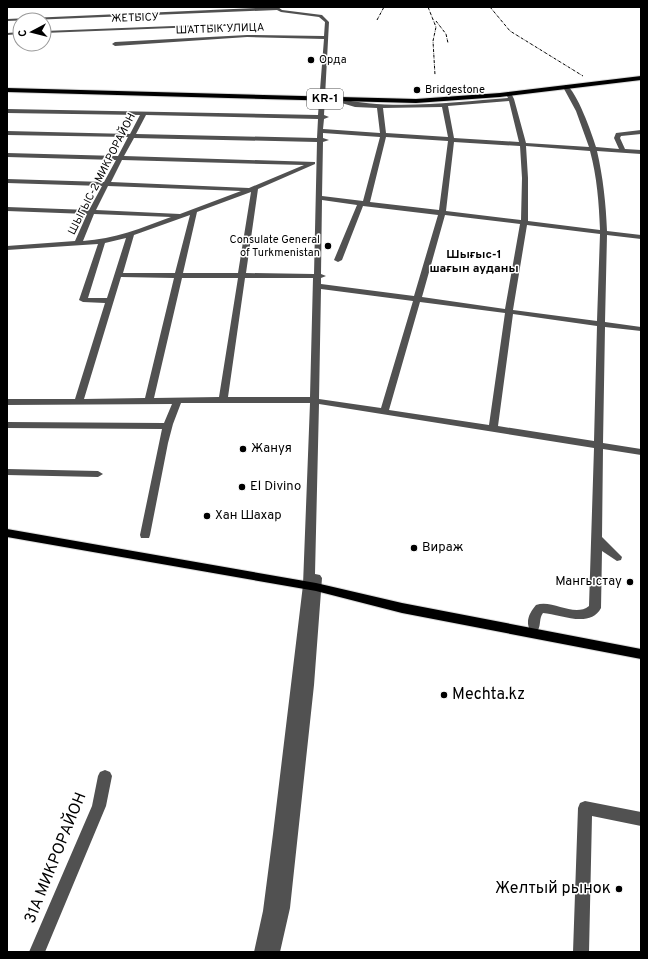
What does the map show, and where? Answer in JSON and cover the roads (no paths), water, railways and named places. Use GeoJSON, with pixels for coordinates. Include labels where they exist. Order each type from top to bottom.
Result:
{"type":"FeatureCollection","features":[{"type":"Feature","properties":{"kind":"main road","name":"KR-1"},"geometry":{"type":"LineString","coordinates":[[7,90],[325,100],[439,100],[510,96],[641,78]]}},
{"type":"Feature","properties":{"kind":"main road"},"geometry":{"type":"LineString","coordinates":[[7,527],[313,583],[641,647]]}},
{"type":"Feature","properties":{"kind":"main road"},"geometry":{"type":"LineString","coordinates":[[7,533],[313,583],[402,608],[641,654]]}},
{"type":"Feature","properties":{"kind":"street"},"geometry":{"type":"LineString","coordinates":[[318,7],[321,13],[320,16]]}},
{"type":"Feature","properties":{"kind":"street"},"geometry":{"type":"LineString","coordinates":[[7,20],[275,8],[320,16],[324,18],[327,23],[322,82],[325,100],[324,132],[319,163],[321,199],[318,402],[313,583],[308,686],[284,908],[272,952]]}},
{"type":"Feature","properties":{"kind":"street","name":"ЖЕТЫСУ"},"geometry":{"type":"LineString","coordinates":[[52,32],[251,21],[247,36]]}},
{"type":"Feature","properties":{"kind":"street","name":"ШАТТЫК УЛИЦА"},"geometry":{"type":"LineString","coordinates":[[114,44],[247,36],[326,38]]}},
{"type":"Feature","properties":{"kind":"street"},"geometry":{"type":"LineString","coordinates":[[534,627],[535,614],[540,608],[579,614],[589,612],[595,608],[600,324],[604,232],[594,150],[582,118],[566,88]]}},
{"type":"Feature","properties":{"kind":"street"},"geometry":{"type":"LineString","coordinates":[[325,100],[355,105],[445,105],[510,96],[523,144],[526,178],[524,223],[509,311],[504,357],[492,428]]}},
{"type":"Feature","properties":{"kind":"street"},"geometry":{"type":"LineString","coordinates":[[384,412],[442,214],[451,140],[445,105]]}},
{"type":"Feature","properties":{"kind":"street"},"geometry":{"type":"LineString","coordinates":[[338,260],[364,204],[383,135],[380,106]]}},
{"type":"Feature","properties":{"kind":"street"},"geometry":{"type":"LineString","coordinates":[[7,111],[324,117]]}},
{"type":"Feature","properties":{"kind":"street","name":"ШЫГЫС-2 МИКРОРАЙОН"},"geometry":{"type":"LineString","coordinates":[[78,244],[91,213],[144,113]]}},
{"type":"Feature","properties":{"kind":"street"},"geometry":{"type":"LineString","coordinates":[[324,132],[641,152]]}},
{"type":"Feature","properties":{"kind":"street"},"geometry":{"type":"LineString","coordinates":[[623,151],[617,138],[618,134],[641,132]]}},
{"type":"Feature","properties":{"kind":"street"},"geometry":{"type":"LineString","coordinates":[[7,133],[323,140]]}},
{"type":"Feature","properties":{"kind":"street"},"geometry":{"type":"LineString","coordinates":[[7,155],[319,163]]}},
{"type":"Feature","properties":{"kind":"street"},"geometry":{"type":"LineString","coordinates":[[7,248],[102,242],[190,214],[319,163]]}},
{"type":"Feature","properties":{"kind":"street"},"geometry":{"type":"LineString","coordinates":[[7,181],[253,189]]}},
{"type":"Feature","properties":{"kind":"street"},"geometry":{"type":"LineString","coordinates":[[223,400],[243,275],[253,189]]}},
{"type":"Feature","properties":{"kind":"street"},"geometry":{"type":"LineString","coordinates":[[321,199],[641,237]]}},
{"type":"Feature","properties":{"kind":"street"},"geometry":{"type":"LineString","coordinates":[[7,209],[91,213],[190,214]]}},
{"type":"Feature","properties":{"kind":"street"},"geometry":{"type":"LineString","coordinates":[[149,401],[178,275],[190,214]]}},
{"type":"Feature","properties":{"kind":"street"},"geometry":{"type":"LineString","coordinates":[[78,402],[131,234]]}},
{"type":"Feature","properties":{"kind":"street"},"geometry":{"type":"LineString","coordinates":[[102,242],[83,300],[110,301]]}},
{"type":"Feature","properties":{"kind":"street"},"geometry":{"type":"LineString","coordinates":[[118,275],[319,276]]}},
{"type":"Feature","properties":{"kind":"street"},"geometry":{"type":"LineString","coordinates":[[319,286],[641,329]]}},
{"type":"Feature","properties":{"kind":"street"},"geometry":{"type":"LineString","coordinates":[[7,402],[303,399],[641,452]]}},
{"type":"Feature","properties":{"kind":"street"},"geometry":{"type":"LineString","coordinates":[[145,535],[168,426],[174,406],[178,401]]}},
{"type":"Feature","properties":{"kind":"street"},"geometry":{"type":"LineString","coordinates":[[7,425],[168,426]]}},
{"type":"Feature","properties":{"kind":"street"},"geometry":{"type":"LineString","coordinates":[[7,472],[98,474]]}},
{"type":"Feature","properties":{"kind":"street"},"geometry":{"type":"LineString","coordinates":[[597,538],[607,550],[617,558]]}},
{"type":"Feature","properties":{"kind":"street"},"geometry":{"type":"LineString","coordinates":[[262,952],[270,911],[313,583]]}},
{"type":"Feature","properties":{"kind":"street","name":"31А МИКРОРАЙОН"},"geometry":{"type":"LineString","coordinates":[[37,952],[99,806],[105,776]]}},
{"type":"Feature","properties":{"kind":"street"},"geometry":{"type":"LineString","coordinates":[[581,952],[585,808],[641,819]]}},
{"type":"Feature","properties":{"kind":"railway"},"geometry":{"type":"LineString","coordinates":[[377,20],[384,7]]}},
{"type":"Feature","properties":{"kind":"railway"},"geometry":{"type":"LineString","coordinates":[[428,7],[436,27],[433,41],[435,75]]}},
{"type":"Feature","properties":{"kind":"railway"},"geometry":{"type":"LineString","coordinates":[[490,7],[510,31],[583,76]]}},
{"type":"Feature","properties":{"kind":"railway"},"geometry":{"type":"LineString","coordinates":[[436,21],[446,34],[448,43]]}},
{"type":"Feature","properties":{"kind":"place","name":"Орда"},"geometry":{"type":"Point","coordinates":[311,60]}},
{"type":"Feature","properties":{"kind":"place","name":"Bridgestone"},"geometry":{"type":"Point","coordinates":[417,90]}},
{"type":"Feature","properties":{"kind":"place","name":"Consulate General of Turkmenistan"},"geometry":{"type":"Point","coordinates":[328,246]}},
{"type":"Feature","properties":{"kind":"place","name":"Жануя"},"geometry":{"type":"Point","coordinates":[243,449]}},
{"type":"Feature","properties":{"kind":"place","name":"El Divino"},"geometry":{"type":"Point","coordinates":[242,487]}},
{"type":"Feature","properties":{"kind":"place","name":"Хан Шахар"},"geometry":{"type":"Point","coordinates":[207,516]}},
{"type":"Feature","properties":{"kind":"place","name":"Вираж"},"geometry":{"type":"Point","coordinates":[414,548]}},
{"type":"Feature","properties":{"kind":"place","name":"Мангыстау"},"geometry":{"type":"Point","coordinates":[630,582]}},
{"type":"Feature","properties":{"kind":"place","name":"Mechta.kz"},"geometry":{"type":"Point","coordinates":[444,695]}},
{"type":"Feature","properties":{"kind":"place","name":"Желтый рынок"},"geometry":{"type":"Point","coordinates":[619,889]}},
{"type":"Feature","properties":{"kind":"district","name":"Шығыс-1 шағын ауданы"},"geometry":{"type":"Point","coordinates":[474,262]}}]}
